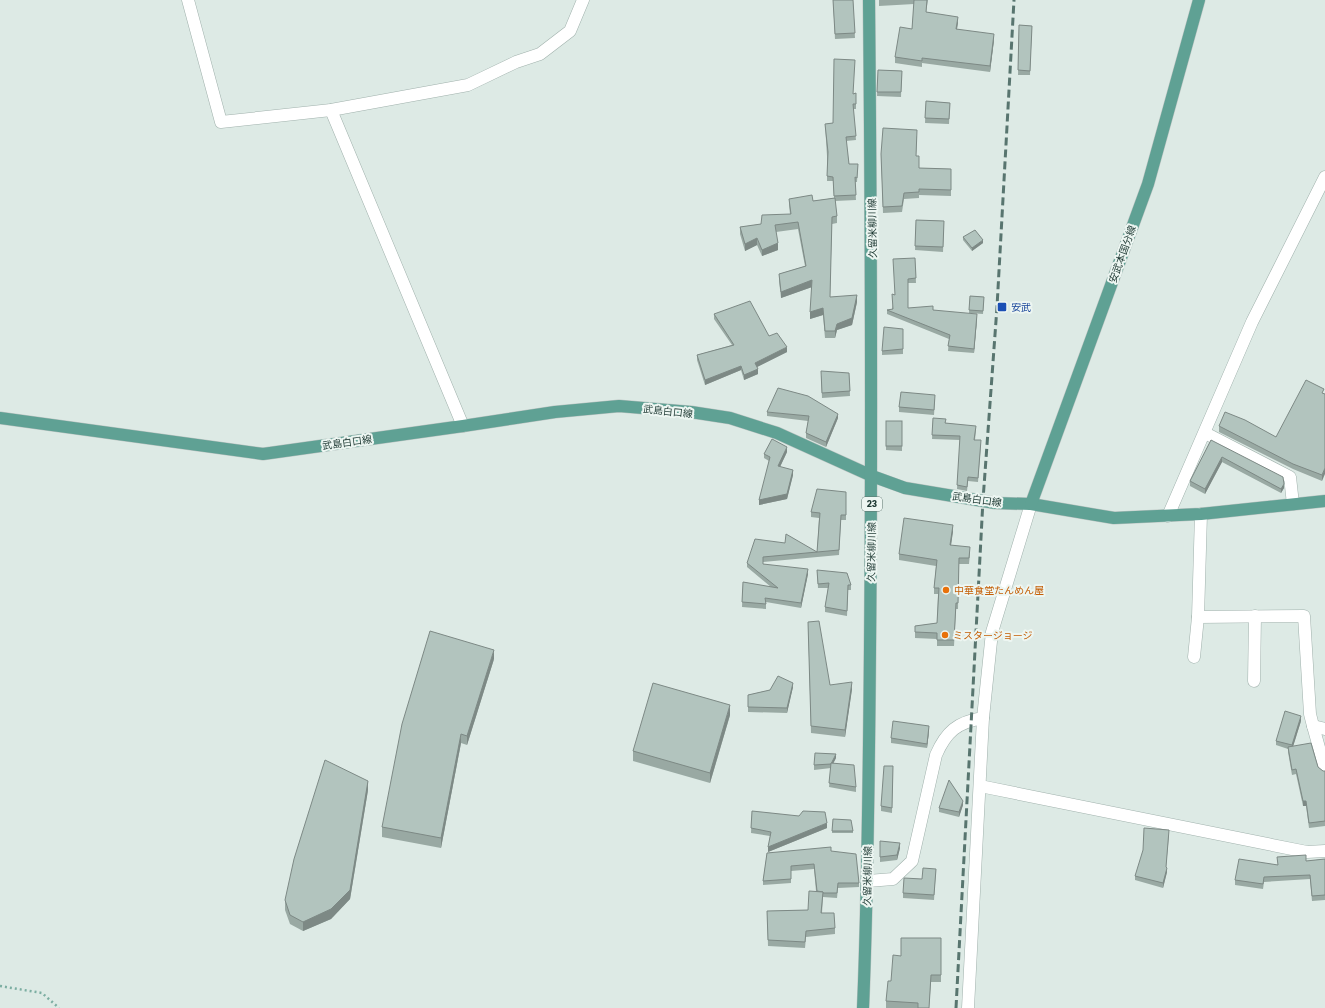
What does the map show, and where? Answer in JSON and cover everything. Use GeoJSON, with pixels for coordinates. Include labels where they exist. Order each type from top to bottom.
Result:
{"type":"FeatureCollection","features":[{"type":"Feature","properties":{"kind":"main road","name":"久留米柳川線"},"geometry":{"type":"LineString","coordinates":[[863,1008],[868,881],[872,476],[872,274],[869,0]]}},
{"type":"Feature","properties":{"kind":"main road","name":"安武本国分線"},"geometry":{"type":"LineString","coordinates":[[1030,504],[1148,184],[1199,0]]}},
{"type":"Feature","properties":{"kind":"main road","name":"武島白口線"},"geometry":{"type":"LineString","coordinates":[[0,418],[263,454],[555,412],[619,406],[691,412],[730,418],[777,433],[872,476],[905,488],[995,503],[1030,504],[1114,518],[1201,514],[1325,501]]}},
{"type":"Feature","properties":{"kind":"street"},"geometry":{"type":"LineString","coordinates":[[188,0],[221,122],[331,110],[468,85],[516,62],[540,54],[570,31],[583,0]]}},
{"type":"Feature","properties":{"kind":"street"},"geometry":{"type":"LineString","coordinates":[[331,110],[463,426]]}},
{"type":"Feature","properties":{"kind":"street"},"geometry":{"type":"LineString","coordinates":[[1168,516],[1252,322],[1325,177]]}},
{"type":"Feature","properties":{"kind":"street"},"geometry":{"type":"LineString","coordinates":[[1205,433],[1290,477],[1293,504]]}},
{"type":"Feature","properties":{"kind":"street"},"geometry":{"type":"LineString","coordinates":[[968,1008],[983,718],[992,632],[1030,504]]}},
{"type":"Feature","properties":{"kind":"street"},"geometry":{"type":"LineString","coordinates":[[1194,658],[1198,617],[1201,514]]}},
{"type":"Feature","properties":{"kind":"street"},"geometry":{"type":"LineString","coordinates":[[1254,681],[1255,616]]}},
{"type":"Feature","properties":{"kind":"street"},"geometry":{"type":"LineString","coordinates":[[1198,617],[1304,616],[1310,714],[1319,727],[1325,769]]}},
{"type":"Feature","properties":{"kind":"street"},"geometry":{"type":"LineString","coordinates":[[868,881],[893,879],[912,861],[936,756],[942,740],[954,727],[972,720],[983,718]]}},
{"type":"Feature","properties":{"kind":"street"},"geometry":{"type":"LineString","coordinates":[[980,786],[1306,852],[1325,851]]}},
{"type":"Feature","properties":{"kind":"path"},"geometry":{"type":"LineString","coordinates":[[0,986],[42,993],[59,1008]]}},
{"type":"Feature","properties":{"kind":"building"},"geometry":{"type":"Polygon","coordinates":[[[833,0],[853,0],[855,33],[835,34],[833,0]]]}},
{"type":"Feature","properties":{"kind":"building"},"geometry":{"type":"Polygon","coordinates":[[[914,0],[927,0],[926,12],[958,17],[956,29],[994,34],[990,66],[922,58],[922,61],[895,57],[900,27],[912,29],[914,0]]]}},
{"type":"Feature","properties":{"kind":"building"},"geometry":{"type":"Polygon","coordinates":[[[1019,25],[1032,26],[1030,71],[1018,70],[1019,25]]]}},
{"type":"Feature","properties":{"kind":"building"},"geometry":{"type":"Polygon","coordinates":[[[834,59],[855,60],[853,94],[856,93],[856,104],[853,104],[856,136],[846,137],[849,164],[858,164],[857,178],[855,177],[856,195],[834,196],[833,177],[827,176],[828,152],[825,124],[833,123],[834,59]]]}},
{"type":"Feature","properties":{"kind":"building"},"geometry":{"type":"Polygon","coordinates":[[[878,70],[902,71],[901,92],[877,92],[878,70]]]}},
{"type":"Feature","properties":{"kind":"building"},"geometry":{"type":"Polygon","coordinates":[[[926,101],[950,103],[949,119],[925,118],[926,101]]]}},
{"type":"Feature","properties":{"kind":"building"},"geometry":{"type":"Polygon","coordinates":[[[883,128],[917,130],[916,156],[919,156],[919,168],[951,169],[951,190],[919,189],[919,192],[904,193],[902,206],[883,207],[881,154],[883,128]]]}},
{"type":"Feature","properties":{"kind":"building"},"geometry":{"type":"Polygon","coordinates":[[[812,195],[813,201],[835,198],[837,216],[832,217],[830,297],[857,295],[852,318],[837,324],[835,331],[825,331],[823,308],[810,312],[812,280],[781,292],[779,274],[806,266],[798,222],[775,225],[778,243],[762,250],[757,238],[745,244],[740,227],[761,224],[762,215],[791,214],[789,199],[812,195]]]}},
{"type":"Feature","properties":{"kind":"building"},"geometry":{"type":"Polygon","coordinates":[[[916,220],[944,221],[943,247],[915,246],[916,220]]]}},
{"type":"Feature","properties":{"kind":"building"},"geometry":{"type":"Polygon","coordinates":[[[975,230],[983,240],[972,248],[963,237],[975,230]]]}},
{"type":"Feature","properties":{"kind":"building"},"geometry":{"type":"Polygon","coordinates":[[[915,258],[916,278],[908,279],[908,308],[933,306],[933,310],[977,314],[974,349],[948,346],[950,335],[887,310],[893,309],[892,294],[895,295],[893,259],[915,258]]]}},
{"type":"Feature","properties":{"kind":"building"},"geometry":{"type":"Polygon","coordinates":[[[970,296],[984,297],[983,311],[969,310],[970,296]]]}},
{"type":"Feature","properties":{"kind":"building"},"geometry":{"type":"Polygon","coordinates":[[[750,301],[769,336],[777,333],[787,347],[755,363],[758,369],[744,375],[741,366],[705,380],[697,355],[734,345],[714,314],[750,301]]]}},
{"type":"Feature","properties":{"kind":"building"},"geometry":{"type":"Polygon","coordinates":[[[884,327],[903,329],[903,349],[882,351],[884,327]]]}},
{"type":"Feature","properties":{"kind":"building"},"geometry":{"type":"Polygon","coordinates":[[[821,371],[849,373],[850,391],[822,393],[821,371]]]}},
{"type":"Feature","properties":{"kind":"building"},"geometry":{"type":"Polygon","coordinates":[[[1306,380],[1324,389],[1322,393],[1325,394],[1325,468],[1322,475],[1293,464],[1219,426],[1225,412],[1245,420],[1276,437],[1306,380]]]}},
{"type":"Feature","properties":{"kind":"building"},"geometry":{"type":"Polygon","coordinates":[[[778,388],[808,396],[838,414],[826,442],[806,433],[809,416],[767,412],[778,388]]]}},
{"type":"Feature","properties":{"kind":"building"},"geometry":{"type":"Polygon","coordinates":[[[901,392],[935,395],[934,410],[899,407],[901,392]]]}},
{"type":"Feature","properties":{"kind":"building"},"geometry":{"type":"Polygon","coordinates":[[[933,418],[946,419],[945,423],[976,426],[974,440],[981,440],[978,478],[968,477],[967,487],[957,485],[960,436],[932,435],[933,418]]]}},
{"type":"Feature","properties":{"kind":"building"},"geometry":{"type":"Polygon","coordinates":[[[886,421],[902,421],[902,446],[886,446],[886,421]]]}},
{"type":"Feature","properties":{"kind":"building"},"geometry":{"type":"Polygon","coordinates":[[[772,439],[787,447],[778,466],[793,470],[787,494],[759,500],[770,457],[764,454],[772,439]]]}},
{"type":"Feature","properties":{"kind":"building"},"geometry":{"type":"Polygon","coordinates":[[[1211,440],[1283,477],[1284,484],[1281,489],[1222,457],[1205,489],[1190,481],[1211,440]]]}},
{"type":"Feature","properties":{"kind":"building"},"geometry":{"type":"Polygon","coordinates":[[[817,489],[846,492],[846,515],[841,515],[839,550],[763,557],[763,564],[808,569],[801,603],[765,598],[766,604],[742,602],[743,582],[778,588],[747,563],[755,539],[785,543],[786,534],[817,552],[820,513],[811,512],[817,489]]]}},
{"type":"Feature","properties":{"kind":"building"},"geometry":{"type":"Polygon","coordinates":[[[904,518],[953,525],[950,545],[970,547],[969,558],[959,558],[958,603],[956,603],[954,640],[937,640],[937,633],[915,632],[915,626],[937,623],[939,588],[934,588],[937,560],[899,554],[904,518]]]}},
{"type":"Feature","properties":{"kind":"building"},"geometry":{"type":"Polygon","coordinates":[[[817,570],[847,573],[851,585],[848,585],[847,611],[825,607],[829,583],[818,584],[817,570]]]}},
{"type":"Feature","properties":{"kind":"building"},"geometry":{"type":"Polygon","coordinates":[[[819,621],[830,685],[852,682],[845,730],[811,726],[808,622],[819,621]]]}},
{"type":"Feature","properties":{"kind":"building"},"geometry":{"type":"Polygon","coordinates":[[[430,631],[494,650],[467,736],[461,734],[441,838],[382,827],[402,724],[430,631]]]}},
{"type":"Feature","properties":{"kind":"building"},"geometry":{"type":"Polygon","coordinates":[[[778,676],[793,683],[787,708],[748,707],[748,695],[770,690],[778,676]]]}},
{"type":"Feature","properties":{"kind":"building"},"geometry":{"type":"Polygon","coordinates":[[[653,683],[730,705],[710,773],[633,751],[653,683]]]}},
{"type":"Feature","properties":{"kind":"building"},"geometry":{"type":"Polygon","coordinates":[[[1285,711],[1301,716],[1292,745],[1276,741],[1285,711]]]}},
{"type":"Feature","properties":{"kind":"building"},"geometry":{"type":"Polygon","coordinates":[[[893,721],[929,726],[927,744],[891,738],[893,721]]]}},
{"type":"Feature","properties":{"kind":"building"},"geometry":{"type":"Polygon","coordinates":[[[1311,743],[1318,767],[1325,771],[1325,821],[1309,823],[1306,801],[1303,801],[1296,769],[1292,770],[1288,747],[1311,743]]]}},
{"type":"Feature","properties":{"kind":"building"},"geometry":{"type":"Polygon","coordinates":[[[815,753],[836,754],[831,764],[814,765],[815,753]]]}},
{"type":"Feature","properties":{"kind":"building"},"geometry":{"type":"Polygon","coordinates":[[[325,760],[368,781],[350,890],[331,909],[303,922],[290,915],[285,900],[294,859],[325,760]]]}},
{"type":"Feature","properties":{"kind":"building"},"geometry":{"type":"Polygon","coordinates":[[[831,763],[854,765],[856,787],[829,783],[831,763]]]}},
{"type":"Feature","properties":{"kind":"building"},"geometry":{"type":"Polygon","coordinates":[[[884,766],[893,766],[892,808],[881,806],[884,766]]]}},
{"type":"Feature","properties":{"kind":"building"},"geometry":{"type":"Polygon","coordinates":[[[949,780],[963,801],[959,812],[939,808],[949,780]]]}},
{"type":"Feature","properties":{"kind":"building"},"geometry":{"type":"Polygon","coordinates":[[[752,811],[799,816],[803,811],[825,812],[827,823],[768,847],[771,832],[751,828],[752,811]]]}},
{"type":"Feature","properties":{"kind":"building"},"geometry":{"type":"Polygon","coordinates":[[[833,819],[851,820],[853,831],[832,831],[833,819]]]}},
{"type":"Feature","properties":{"kind":"building"},"geometry":{"type":"Polygon","coordinates":[[[1144,828],[1169,830],[1167,868],[1163,883],[1135,876],[1143,850],[1144,828]]]}},
{"type":"Feature","properties":{"kind":"building"},"geometry":{"type":"Polygon","coordinates":[[[880,841],[900,843],[897,855],[880,857],[880,841]]]}},
{"type":"Feature","properties":{"kind":"building"},"geometry":{"type":"Polygon","coordinates":[[[831,847],[831,851],[856,854],[859,883],[838,883],[837,893],[823,893],[817,891],[814,864],[791,866],[791,879],[763,881],[767,853],[831,847]]]}},
{"type":"Feature","properties":{"kind":"building"},"geometry":{"type":"Polygon","coordinates":[[[1306,855],[1306,861],[1325,859],[1325,895],[1312,896],[1310,875],[1264,877],[1263,884],[1235,880],[1239,859],[1278,865],[1277,857],[1306,855]]]}},
{"type":"Feature","properties":{"kind":"building"},"geometry":{"type":"Polygon","coordinates":[[[923,868],[936,869],[934,895],[903,893],[904,878],[922,879],[923,868]]]}},
{"type":"Feature","properties":{"kind":"building"},"geometry":{"type":"Polygon","coordinates":[[[809,891],[823,892],[821,913],[834,913],[835,928],[806,931],[805,942],[768,940],[767,911],[808,910],[809,891]]]}},
{"type":"Feature","properties":{"kind":"building"},"geometry":{"type":"Polygon","coordinates":[[[901,938],[941,938],[941,975],[931,975],[929,1008],[918,1008],[918,1003],[886,1001],[888,981],[891,981],[893,955],[901,956],[901,938]]]}},
{"type":"Feature","properties":{"kind":"railway"},"geometry":{"type":"LineString","coordinates":[[956,1008],[983,500],[997,307],[1014,0]]}},
{"type":"Feature","properties":{"kind":"place","name":"安武"},"geometry":{"type":"Point","coordinates":[1002,307]}},
{"type":"Feature","properties":{"kind":"place","name":"中華食堂たんめん屋"},"geometry":{"type":"Point","coordinates":[946,590]}},
{"type":"Feature","properties":{"kind":"place","name":"ミスタージョージ"},"geometry":{"type":"Point","coordinates":[945,635]}}]}
